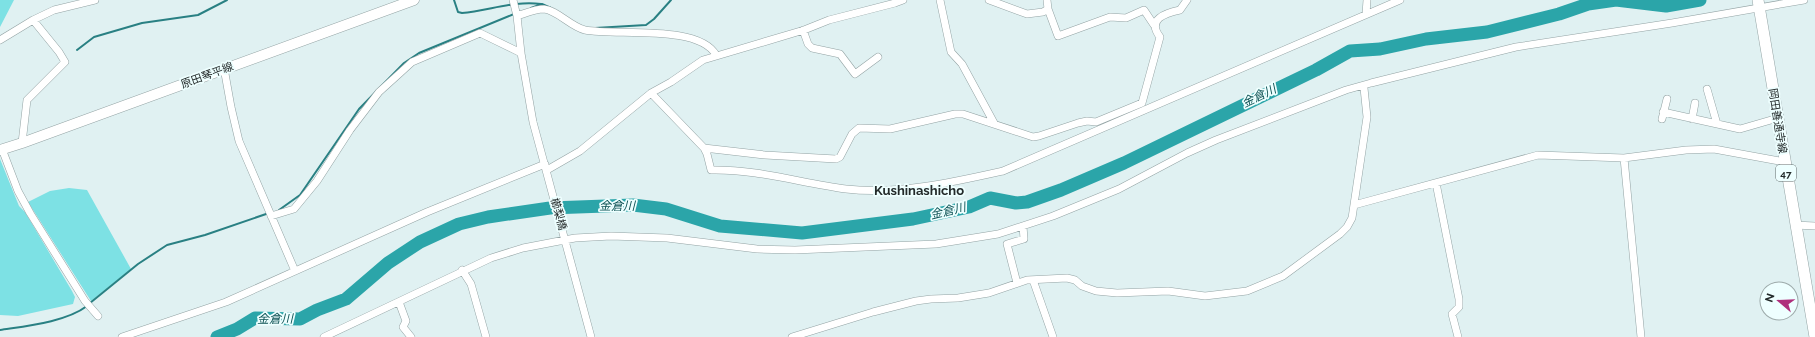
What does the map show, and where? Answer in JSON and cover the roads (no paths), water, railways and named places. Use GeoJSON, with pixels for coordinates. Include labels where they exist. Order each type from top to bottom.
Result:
{"type":"FeatureCollection","features":[{"type":"Feature","properties":{"kind":"main road","name":"原田琴平線"},"geometry":{"type":"LineString","coordinates":[[1,150],[402,2],[414,0]]}},
{"type":"Feature","properties":{"kind":"main road","name":"岡田善通寺線"},"geometry":{"type":"LineString","coordinates":[[1759,4],[1815,337]]}},
{"type":"Feature","properties":{"kind":"street"},"geometry":{"type":"LineString","coordinates":[[0,40],[33,20],[54,10],[95,0]]}},
{"type":"Feature","properties":{"kind":"street"},"geometry":{"type":"LineString","coordinates":[[122,337],[226,302],[428,212],[546,167],[580,151],[651,93],[671,82],[703,60],[802,30],[829,20],[903,0]]}},
{"type":"Feature","properties":{"kind":"street"},"geometry":{"type":"LineString","coordinates":[[940,0],[952,52],[962,64],[994,124]]}},
{"type":"Feature","properties":{"kind":"street"},"geometry":{"type":"LineString","coordinates":[[989,0],[1028,14],[1043,12],[1048,9]]}},
{"type":"Feature","properties":{"kind":"street"},"geometry":{"type":"LineString","coordinates":[[651,93],[704,148],[711,170],[742,171],[846,189],[902,188],[963,180],[1003,171],[1098,126],[1142,103],[1160,37],[1155,31],[1154,25],[1144,10],[1126,18],[1110,17],[1058,36],[1048,9],[1047,0]]}},
{"type":"Feature","properties":{"kind":"street"},"geometry":{"type":"LineString","coordinates":[[1154,25],[1157,20],[1167,13],[1180,10],[1187,0]]}},
{"type":"Feature","properties":{"kind":"street"},"geometry":{"type":"LineString","coordinates":[[1366,14],[1367,0]]}},
{"type":"Feature","properties":{"kind":"street"},"geometry":{"type":"LineString","coordinates":[[704,148],[765,155],[836,159],[840,157],[852,134],[859,128],[890,129],[955,114],[963,114],[1033,136],[1039,136],[1087,121],[1098,126],[1400,0]]}},
{"type":"Feature","properties":{"kind":"street"},"geometry":{"type":"LineString","coordinates":[[324,337],[399,302],[462,270],[491,258],[523,248],[566,240],[611,236],[667,238],[758,249],[828,249],[936,244],[998,234],[1023,226],[1119,189],[1194,150],[1346,90],[1493,51],[1759,4],[1804,0]]}},
{"type":"Feature","properties":{"kind":"street"},"geometry":{"type":"LineString","coordinates":[[515,8],[537,10],[546,9],[584,30],[647,31],[697,40],[707,45],[716,55]]}},
{"type":"Feature","properties":{"kind":"street","name":"櫛梨橋"},"geometry":{"type":"LineString","coordinates":[[515,8],[533,122],[591,337]]}},
{"type":"Feature","properties":{"kind":"street"},"geometry":{"type":"LineString","coordinates":[[22,143],[27,100],[65,62],[59,52],[33,20]]}},
{"type":"Feature","properties":{"kind":"street"},"geometry":{"type":"LineString","coordinates":[[802,30],[808,44],[812,48],[840,54],[856,74],[878,58]]}},
{"type":"Feature","properties":{"kind":"street"},"geometry":{"type":"LineString","coordinates":[[270,214],[294,209],[317,181],[350,130],[379,92],[412,62],[480,33],[521,53]]}},
{"type":"Feature","properties":{"kind":"street"},"geometry":{"type":"LineString","coordinates":[[224,68],[230,106],[239,141],[295,271]]}},
{"type":"Feature","properties":{"kind":"street"},"geometry":{"type":"LineString","coordinates":[[792,337],[873,312],[916,301],[958,298],[989,293],[1017,283],[1033,280],[1067,278],[1075,280],[1082,286],[1096,291],[1117,293],[1168,291],[1205,296],[1247,291],[1283,276],[1340,234],[1350,223],[1367,117],[1364,88]]}},
{"type":"Feature","properties":{"kind":"street"},"geometry":{"type":"LineString","coordinates":[[1707,89],[1717,124]]}},
{"type":"Feature","properties":{"kind":"street"},"geometry":{"type":"LineString","coordinates":[[1667,99],[1663,116],[1692,119],[1740,129],[1778,118]]}},
{"type":"Feature","properties":{"kind":"street"},"geometry":{"type":"LineString","coordinates":[[1692,119],[1695,103]]}},
{"type":"Feature","properties":{"kind":"street"},"geometry":{"type":"LineString","coordinates":[[1354,205],[1538,154],[1624,158],[1686,150],[1714,149],[1785,162]]}},
{"type":"Feature","properties":{"kind":"street"},"geometry":{"type":"LineString","coordinates":[[1,150],[18,191],[30,213],[88,305],[98,316]]}},
{"type":"Feature","properties":{"kind":"street"},"geometry":{"type":"LineString","coordinates":[[1624,158],[1641,337]]}},
{"type":"Feature","properties":{"kind":"street"},"geometry":{"type":"LineString","coordinates":[[1436,183],[1459,299],[1459,307],[1452,314],[1458,337]]}},
{"type":"Feature","properties":{"kind":"street"},"geometry":{"type":"LineString","coordinates":[[1795,225],[1815,226]]}},
{"type":"Feature","properties":{"kind":"street"},"geometry":{"type":"LineString","coordinates":[[1017,283],[1007,244],[1024,239],[1023,226]]}},
{"type":"Feature","properties":{"kind":"street"},"geometry":{"type":"LineString","coordinates":[[462,270],[471,284],[486,337]]}},
{"type":"Feature","properties":{"kind":"street"},"geometry":{"type":"LineString","coordinates":[[1033,280],[1052,337]]}},
{"type":"Feature","properties":{"kind":"street"},"geometry":{"type":"LineString","coordinates":[[399,302],[406,321],[404,328],[412,337]]}},
{"type":"Feature","properties":{"kind":"waterway"},"geometry":{"type":"LineString","coordinates":[[77,50],[94,37],[142,23],[198,15],[227,0]]}},
{"type":"Feature","properties":{"kind":"waterway"},"geometry":{"type":"LineString","coordinates":[[454,0],[458,12],[462,13],[521,3],[541,4]]}},
{"type":"Feature","properties":{"kind":"waterway"},"geometry":{"type":"LineString","coordinates":[[595,28],[646,25],[654,19],[671,0]]}},
{"type":"Feature","properties":{"kind":"waterway","name":"金倉川"},"geometry":{"type":"LineString","coordinates":[[217,337],[237,329],[255,318],[300,319],[317,310],[346,299],[388,263],[420,242],[459,224],[488,217],[550,208],[633,205],[666,209],[720,226],[802,233],[913,219],[969,207],[990,198],[1016,203],[1027,202],[1061,190],[1124,163],[1316,70],[1350,51],[1380,49],[1426,39],[1487,32],[1559,14],[1588,4],[1616,0],[1666,6],[1700,0]]}},
{"type":"Feature","properties":{"kind":"waterway"},"geometry":{"type":"LineString","coordinates":[[531,8],[542,4],[551,8]]}},
{"type":"Feature","properties":{"kind":"waterway"},"geometry":{"type":"LineString","coordinates":[[279,210],[300,195],[359,109],[404,63],[419,53],[514,14]]}},
{"type":"Feature","properties":{"kind":"waterway"},"geometry":{"type":"LineString","coordinates":[[90,303],[138,264],[167,245],[205,235],[269,213]]}},
{"type":"Feature","properties":{"kind":"waterway"},"geometry":{"type":"LineString","coordinates":[[0,330],[57,320],[87,306]]}},
{"type":"Feature","properties":{"kind":"district","name":"Kushinashicho"},"geometry":{"type":"Point","coordinates":[919,190]}}]}
